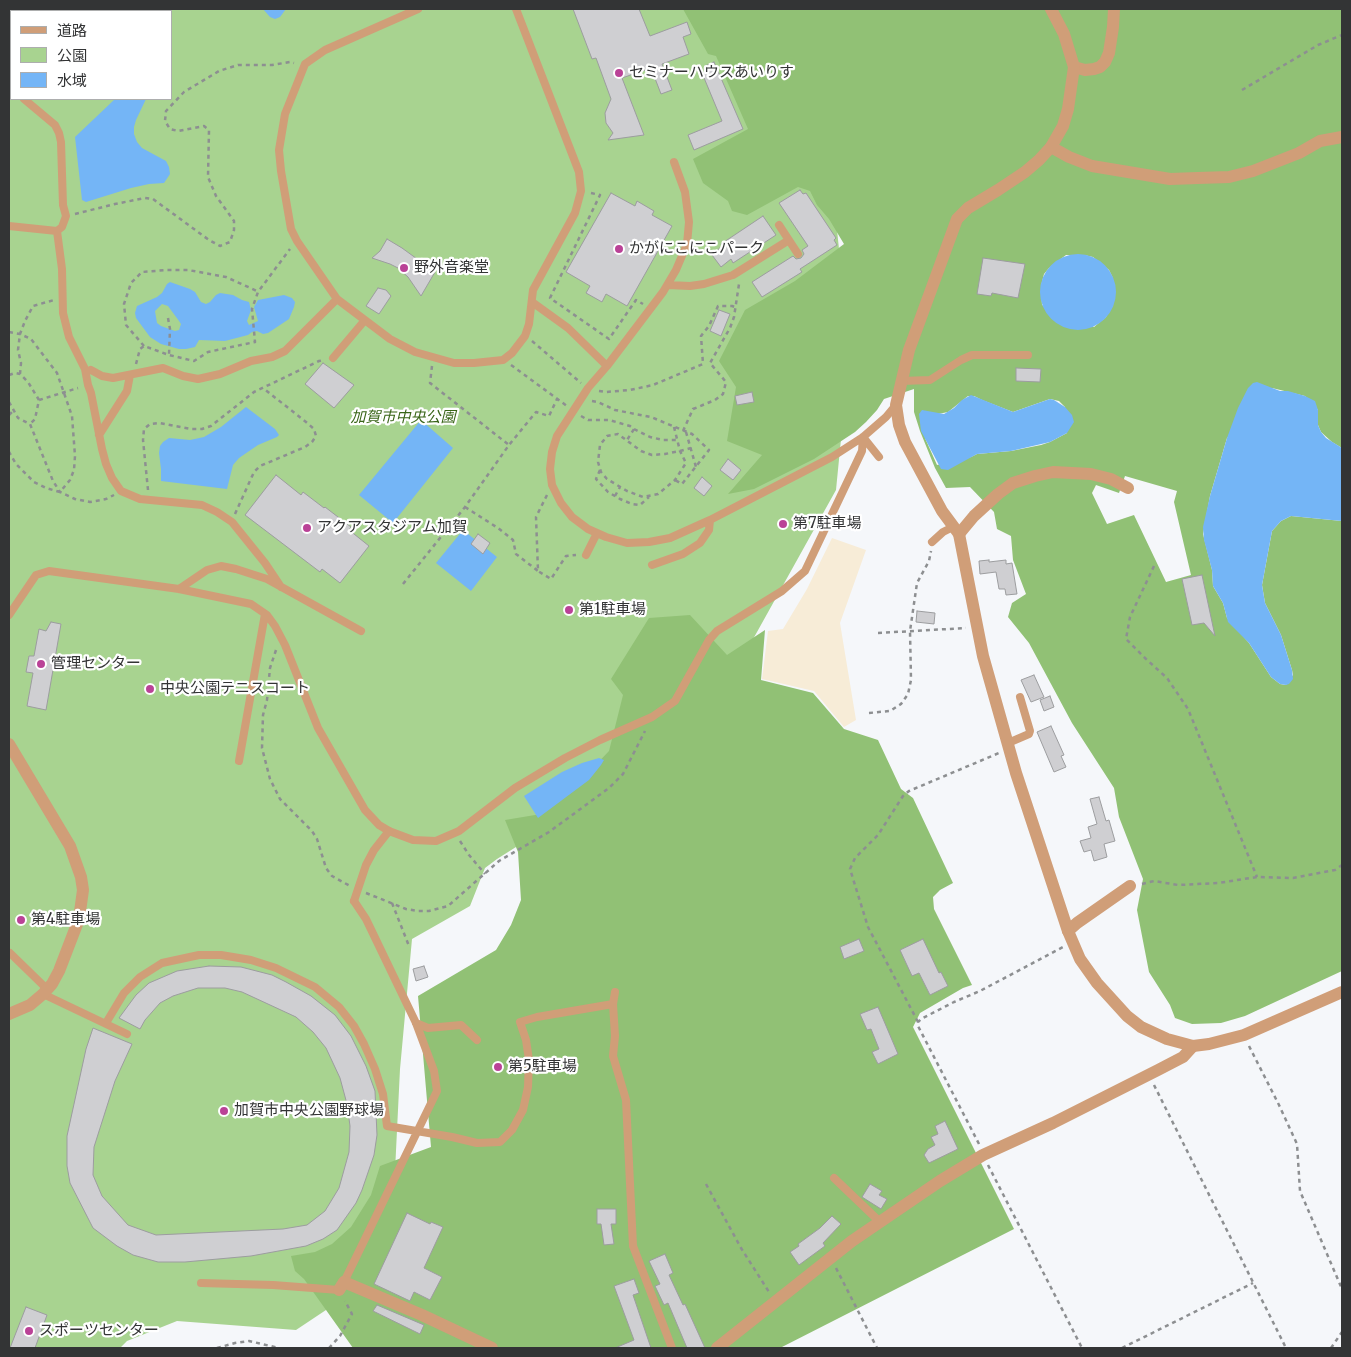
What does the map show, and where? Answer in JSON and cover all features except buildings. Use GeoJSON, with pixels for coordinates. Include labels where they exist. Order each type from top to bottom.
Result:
{"type":"FeatureCollection","features":[{"type":"Feature","properties":{"kind":"street"},"geometry":{"type":"LineString","coordinates":[[1051,9],[1064,34],[1074,67],[1068,109],[1063,126],[1052,147],[1025,172],[968,208],[957,218],[909,350],[896,405],[899,425],[905,442],[942,511],[956,530],[983,656],[1008,746],[1070,936],[1080,959],[1097,984],[1127,1016],[1141,1026],[1167,1040],[1194,1046],[1244,1035],[1342,992]]}},
{"type":"Feature","properties":{"kind":"street"},"geometry":{"type":"LineString","coordinates":[[1074,67],[1085,70],[1094,69],[1100,67],[1105,62],[1109,52],[1114,9]]}},
{"type":"Feature","properties":{"kind":"street"},"geometry":{"type":"LineString","coordinates":[[1052,147],[1069,157],[1092,166],[1170,179],[1229,176],[1299,154],[1320,141],[1342,138]]}},
{"type":"Feature","properties":{"kind":"street"},"geometry":{"type":"LineString","coordinates":[[956,530],[1013,483],[1035,476],[1053,472],[1091,474],[1112,480],[1128,488]]}},
{"type":"Feature","properties":{"kind":"street"},"geometry":{"type":"LineString","coordinates":[[9,744],[70,846],[81,877],[83,896],[80,919],[59,971],[45,992],[30,1005],[9,1014]]}},
{"type":"Feature","properties":{"kind":"street"},"geometry":{"type":"LineString","coordinates":[[1070,936],[1077,923],[1130,886]]}},
{"type":"Feature","properties":{"kind":"street"},"geometry":{"type":"LineString","coordinates":[[717,1348],[852,1240],[940,1181],[983,1155],[1053,1123],[1183,1057],[1194,1046]]}},
{"type":"Feature","properties":{"kind":"street"},"geometry":{"type":"LineString","coordinates":[[342,1286],[422,1315],[492,1348]]}},
{"type":"Feature","properties":{"kind":"lane"},"geometry":{"type":"LineString","coordinates":[[418,9],[324,50],[305,64],[286,114],[279,150],[291,229],[297,241],[337,299],[390,339],[415,352],[454,363],[503,360],[512,353],[525,336],[529,324],[533,290],[575,213],[581,192],[579,172],[516,9]]}},
{"type":"Feature","properties":{"kind":"lane"},"geometry":{"type":"LineString","coordinates":[[25,100],[51,121],[60,133],[63,205],[66,216],[62,226],[57,231]]}},
{"type":"Feature","properties":{"kind":"lane"},"geometry":{"type":"LineString","coordinates":[[674,162],[685,192],[689,222],[687,244],[668,285],[580,399],[557,436],[552,452],[550,469],[552,485],[572,516],[588,529],[627,543],[649,542],[670,538],[710,520],[832,457],[863,437],[886,417],[896,405]]}},
{"type":"Feature","properties":{"kind":"lane"},"geometry":{"type":"LineString","coordinates":[[779,225],[798,254]]}},
{"type":"Feature","properties":{"kind":"lane"},"geometry":{"type":"LineString","coordinates":[[9,226],[57,231]]}},
{"type":"Feature","properties":{"kind":"lane"},"geometry":{"type":"LineString","coordinates":[[57,231],[62,269],[63,313],[69,337],[85,369],[88,385],[92,393],[106,464],[112,478],[122,492],[140,498],[202,505],[217,512],[232,522],[266,563],[282,587]]}},
{"type":"Feature","properties":{"kind":"lane"},"geometry":{"type":"LineString","coordinates":[[668,285],[690,286],[704,284],[741,272],[789,240]]}},
{"type":"Feature","properties":{"kind":"lane"},"geometry":{"type":"LineString","coordinates":[[91,370],[102,376],[113,378],[162,368],[183,376],[198,379],[220,374],[251,361],[272,357],[285,351],[337,299]]}},
{"type":"Feature","properties":{"kind":"lane"},"geometry":{"type":"LineString","coordinates":[[532,302],[568,328],[607,366]]}},
{"type":"Feature","properties":{"kind":"lane"},"geometry":{"type":"LineString","coordinates":[[333,358],[365,320]]}},
{"type":"Feature","properties":{"kind":"lane"},"geometry":{"type":"LineString","coordinates":[[901,381],[930,380],[972,355],[1028,356]]}},
{"type":"Feature","properties":{"kind":"lane"},"geometry":{"type":"LineString","coordinates":[[99,435],[127,391],[131,375]]}},
{"type":"Feature","properties":{"kind":"lane"},"geometry":{"type":"LineString","coordinates":[[863,437],[879,456]]}},
{"type":"Feature","properties":{"kind":"lane"},"geometry":{"type":"LineString","coordinates":[[9,615],[36,575],[49,571],[179,589],[251,604],[266,614],[275,626],[318,728],[366,810],[379,825],[390,831],[413,840],[436,841],[456,833],[515,788],[549,767],[600,740],[666,709],[675,700],[709,640],[718,631],[782,591],[805,570],[862,451],[863,437]]}},
{"type":"Feature","properties":{"kind":"lane"},"geometry":{"type":"LineString","coordinates":[[652,565],[683,554],[700,543],[709,530],[710,520]]}},
{"type":"Feature","properties":{"kind":"lane"},"geometry":{"type":"LineString","coordinates":[[932,542],[943,532],[956,530]]}},
{"type":"Feature","properties":{"kind":"lane"},"geometry":{"type":"LineString","coordinates":[[586,555],[597,533]]}},
{"type":"Feature","properties":{"kind":"lane"},"geometry":{"type":"LineString","coordinates":[[179,589],[207,570],[220,566],[236,569],[267,579],[361,631]]}},
{"type":"Feature","properties":{"kind":"lane"},"geometry":{"type":"LineString","coordinates":[[239,761],[266,614]]}},
{"type":"Feature","properties":{"kind":"lane"},"geometry":{"type":"LineString","coordinates":[[1008,746],[1029,734],[1030,731],[1020,697]]}},
{"type":"Feature","properties":{"kind":"lane"},"geometry":{"type":"LineString","coordinates":[[201,1283],[342,1286],[436,1091],[434,1071],[416,1023],[366,919],[354,901],[366,865],[390,831]]}},
{"type":"Feature","properties":{"kind":"lane"},"geometry":{"type":"LineString","coordinates":[[10,954],[45,992],[127,1034]]}},
{"type":"Feature","properties":{"kind":"lane"},"geometry":{"type":"LineString","coordinates":[[106,1023],[124,993],[140,977],[162,963],[199,955],[221,955],[250,960],[276,968],[314,987],[339,1007],[364,1044],[376,1068],[383,1094],[387,1126],[477,1143],[500,1142],[512,1130],[523,1110],[528,1087],[529,1060],[526,1040],[520,1022],[537,1017],[613,1004]]}},
{"type":"Feature","properties":{"kind":"lane"},"geometry":{"type":"LineString","coordinates":[[615,992],[613,1004],[613,1056],[626,1100],[633,1246],[672,1348]]}},
{"type":"Feature","properties":{"kind":"lane"},"geometry":{"type":"LineString","coordinates":[[416,1023],[428,1028],[461,1025],[477,1040]]}},
{"type":"Feature","properties":{"kind":"lane"},"geometry":{"type":"LineString","coordinates":[[834,1178],[880,1222]]}},
{"type":"Feature","properties":{"kind":"path"},"geometry":{"type":"LineString","coordinates":[[1242,90],[1318,45],[1342,35]]}},
{"type":"Feature","properties":{"kind":"path"},"geometry":{"type":"LineString","coordinates":[[66,216],[145,198],[153,199],[208,240],[220,246],[230,242],[234,230],[234,221],[216,196],[208,177],[208,130],[204,126],[178,131],[170,130],[165,121],[166,111],[184,92],[219,71],[238,65],[272,65],[290,62],[305,64]]}},
{"type":"Feature","properties":{"kind":"path"},"geometry":{"type":"LineString","coordinates":[[581,192],[600,195],[550,298],[609,339],[636,300],[651,309]]}},
{"type":"Feature","properties":{"kind":"path"},"geometry":{"type":"LineString","coordinates":[[258,292],[226,277],[188,270],[142,272],[131,283],[124,304],[126,325],[144,346],[169,356],[194,361],[208,352],[255,342],[252,309],[258,292],[297,241]]}},
{"type":"Feature","properties":{"kind":"path"},"geometry":{"type":"LineString","coordinates":[[710,363],[730,328],[735,311],[741,272]]}},
{"type":"Feature","properties":{"kind":"path"},"geometry":{"type":"LineString","coordinates":[[20,374],[21,363],[18,350],[20,334],[33,306],[62,297]]}},
{"type":"Feature","properties":{"kind":"path"},"geometry":{"type":"LineString","coordinates":[[703,364],[700,336],[709,326],[718,306],[735,307]]}},
{"type":"Feature","properties":{"kind":"path"},"geometry":{"type":"LineString","coordinates":[[168,318],[170,329],[169,356]]}},
{"type":"Feature","properties":{"kind":"path"},"geometry":{"type":"LineString","coordinates":[[9,332],[31,339],[57,373],[72,416],[75,456],[74,470],[70,480],[60,492]]}},
{"type":"Feature","properties":{"kind":"path"},"geometry":{"type":"LineString","coordinates":[[525,336],[588,388],[606,392],[630,390],[660,382],[703,364],[710,363]]}},
{"type":"Feature","properties":{"kind":"path"},"geometry":{"type":"LineString","coordinates":[[131,375],[140,349],[144,346]]}},
{"type":"Feature","properties":{"kind":"path"},"geometry":{"type":"LineString","coordinates":[[148,499],[148,483],[143,454],[144,429],[150,424],[159,423],[191,429],[202,429],[211,426],[254,392],[319,361],[333,358]]}},
{"type":"Feature","properties":{"kind":"path"},"geometry":{"type":"LineString","coordinates":[[434,358],[430,383],[509,445]]}},
{"type":"Feature","properties":{"kind":"path"},"geometry":{"type":"LineString","coordinates":[[503,360],[572,411],[588,420],[609,420],[650,437],[677,440]]}},
{"type":"Feature","properties":{"kind":"path"},"geometry":{"type":"LineString","coordinates":[[696,467],[684,432],[693,409],[715,400],[723,394],[726,382],[710,363]]}},
{"type":"Feature","properties":{"kind":"path"},"geometry":{"type":"LineString","coordinates":[[9,375],[20,374],[28,382],[39,400],[38,411],[35,419],[30,424]]}},
{"type":"Feature","properties":{"kind":"path"},"geometry":{"type":"LineString","coordinates":[[39,400],[88,385]]}},
{"type":"Feature","properties":{"kind":"path"},"geometry":{"type":"LineString","coordinates":[[232,522],[254,472],[260,466],[305,447],[316,436],[314,429],[262,388]]}},
{"type":"Feature","properties":{"kind":"path"},"geometry":{"type":"LineString","coordinates":[[403,584],[465,507],[509,445],[536,412],[548,416],[557,399]]}},
{"type":"Feature","properties":{"kind":"path"},"geometry":{"type":"LineString","coordinates":[[580,399],[598,402],[614,410],[651,417],[692,434],[709,450],[682,484],[675,480]]}},
{"type":"Feature","properties":{"kind":"path"},"geometry":{"type":"LineString","coordinates":[[9,402],[18,418],[30,424],[53,481],[60,492]]}},
{"type":"Feature","properties":{"kind":"path"},"geometry":{"type":"LineString","coordinates":[[9,414],[13,411]]}},
{"type":"Feature","properties":{"kind":"path"},"geometry":{"type":"LineString","coordinates":[[674,428],[680,451],[686,463],[675,480],[658,494],[643,497],[607,479],[600,469],[598,462],[600,445],[607,436],[618,434],[641,451],[652,455],[680,451],[691,448]]}},
{"type":"Feature","properties":{"kind":"path"},"geometry":{"type":"LineString","coordinates":[[627,440],[634,429]]}},
{"type":"Feature","properties":{"kind":"path"},"geometry":{"type":"LineString","coordinates":[[9,452],[16,464],[34,482],[75,499],[90,502],[106,499],[122,492]]}},
{"type":"Feature","properties":{"kind":"path"},"geometry":{"type":"LineString","coordinates":[[600,469],[596,479],[615,496],[632,504],[640,505],[650,496]]}},
{"type":"Feature","properties":{"kind":"path"},"geometry":{"type":"LineString","coordinates":[[538,571],[536,517],[552,485]]}},
{"type":"Feature","properties":{"kind":"path"},"geometry":{"type":"LineString","coordinates":[[615,496],[620,487]]}},
{"type":"Feature","properties":{"kind":"path"},"geometry":{"type":"LineString","coordinates":[[465,507],[514,540],[516,554],[551,579],[566,556],[586,555]]}},
{"type":"Feature","properties":{"kind":"path"},"geometry":{"type":"LineString","coordinates":[[869,713],[890,711],[900,704],[908,694],[911,680],[910,631],[916,583],[929,561],[932,542]]}},
{"type":"Feature","properties":{"kind":"path"},"geometry":{"type":"LineString","coordinates":[[1154,566],[1130,618],[1126,639],[1167,678],[1188,709],[1257,876]]}},
{"type":"Feature","properties":{"kind":"path"},"geometry":{"type":"LineString","coordinates":[[878,633],[977,627]]}},
{"type":"Feature","properties":{"kind":"path"},"geometry":{"type":"LineString","coordinates":[[282,640],[275,652],[270,668],[267,700],[263,715],[262,748],[270,778],[280,799],[312,831],[317,839],[326,868],[332,876],[353,887]]}},
{"type":"Feature","properties":{"kind":"path"},"geometry":{"type":"LineString","coordinates":[[359,890],[406,909],[418,911],[438,910],[448,906],[499,861],[549,832],[609,788],[623,774],[652,717]]}},
{"type":"Feature","properties":{"kind":"path"},"geometry":{"type":"LineString","coordinates":[[1008,746],[909,791],[902,796],[878,835],[854,858],[850,869],[868,927],[918,1022],[918,1026],[1082,1348]]}},
{"type":"Feature","properties":{"kind":"path"},"geometry":{"type":"LineString","coordinates":[[456,833],[469,855],[484,874]]}},
{"type":"Feature","properties":{"kind":"path"},"geometry":{"type":"LineString","coordinates":[[1130,886],[1154,881],[1178,885],[1218,883],[1257,876],[1293,878],[1335,870],[1342,865]]}},
{"type":"Feature","properties":{"kind":"path"},"geometry":{"type":"LineString","coordinates":[[392,903],[408,946]]}},
{"type":"Feature","properties":{"kind":"path"},"geometry":{"type":"LineString","coordinates":[[918,1022],[954,1002],[1000,981],[1070,936]]}},
{"type":"Feature","properties":{"kind":"path"},"geometry":{"type":"LineString","coordinates":[[1244,1035],[1297,1144],[1300,1191],[1342,1289]]}},
{"type":"Feature","properties":{"kind":"path"},"geometry":{"type":"LineString","coordinates":[[1148,1075],[1286,1348]]}},
{"type":"Feature","properties":{"kind":"path"},"geometry":{"type":"LineString","coordinates":[[706,1184],[741,1248],[776,1301]]}},
{"type":"Feature","properties":{"kind":"path"},"geometry":{"type":"LineString","coordinates":[[831,1258],[877,1348]]}},
{"type":"Feature","properties":{"kind":"path"},"geometry":{"type":"LineString","coordinates":[[1122,1348],[1253,1284]]}},
{"type":"Feature","properties":{"kind":"path"},"geometry":{"type":"LineString","coordinates":[[329,1348],[340,1336],[352,1314],[342,1286]]}},
{"type":"Feature","properties":{"kind":"path"},"geometry":{"type":"LineString","coordinates":[[1331,1348],[1342,1332]]}},
{"type":"Feature","properties":{"kind":"path"},"geometry":{"type":"LineString","coordinates":[[217,1348],[249,1341],[279,1348]]}},
{"type":"Feature","properties":{"kind":"shaded area"},"geometry":{"type":"Polygon","coordinates":[[[832,538],[866,550],[840,623],[856,720],[844,727],[814,691],[762,679],[768,631],[783,629],[807,589],[832,538]]]}},
{"type":"Feature","properties":{"kind":"green space","name":"加賀市中央公園"},"geometry":{"type":"Polygon","coordinates":[[[9,9],[690,9],[836,220],[846,317],[842,429],[836,490],[752,641],[535,835],[485,868],[470,906],[412,939],[400,1069],[393,1212],[326,1310],[296,1330],[177,1321],[127,1341],[120,1348],[9,1348],[9,9]]]}},
{"type":"Feature","properties":{"kind":"green space"},"geometry":{"type":"Polygon","coordinates":[[[683,9],[1342,9],[1342,448],[1321,432],[1318,425],[1318,410],[1305,396],[1272,388],[1227,438],[1210,496],[1203,534],[1212,570],[1213,586],[1223,603],[1227,618],[1249,643],[1271,677],[1280,684],[1286,685],[1293,675],[1292,670],[1281,635],[1265,603],[1262,585],[1272,531],[1281,521],[1291,516],[1342,521],[1342,971],[1245,1016],[1221,1023],[1192,1024],[1175,1018],[1170,1005],[1149,972],[1137,910],[1143,879],[1119,817],[1114,788],[1072,723],[1029,643],[1008,617],[1012,603],[1026,594],[1013,560],[1011,536],[997,529],[994,512],[970,487],[946,488],[935,468],[920,431],[914,412],[914,389],[884,399],[877,410],[855,432],[814,459],[754,489],[728,494],[762,455],[727,441],[736,387],[719,361],[745,310],[795,281],[844,244],[829,219],[817,205],[810,191],[798,187],[747,215],[732,211],[728,201],[703,183],[693,159],[748,129],[716,56],[708,54],[683,9]],[[1066,255],[1044,274],[1041,286],[1042,305],[1094,327],[1106,317],[1114,299],[1115,287],[1112,276],[1109,270],[1093,257],[1066,255]],[[968,396],[948,412],[938,414],[925,438],[937,465],[977,454],[1011,451],[1041,445],[1067,433],[1065,407],[1059,401],[1050,399],[1013,412],[974,396],[968,396]],[[1125,476],[1119,493],[1096,485],[1092,493],[1107,524],[1134,515],[1166,582],[1191,575],[1174,502],[1177,491],[1125,476]]]}},
{"type":"Feature","properties":{"kind":"green space"},"geometry":{"type":"Polygon","coordinates":[[[690,615],[727,655],[765,630],[761,680],[813,693],[844,729],[878,740],[901,789],[913,798],[953,883],[940,890],[933,897],[934,909],[972,985],[963,988],[920,1013],[913,1027],[1014,1229],[780,1348],[353,1348],[304,1279],[295,1271],[291,1256],[315,1252],[332,1244],[351,1227],[371,1195],[380,1166],[431,1147],[418,996],[496,950],[511,925],[521,900],[518,852],[505,820],[541,814],[590,771],[609,751],[623,695],[611,679],[649,618],[690,615]]]}},
{"type":"Feature","properties":{"kind":"water"},"geometry":{"type":"Polygon","coordinates":[[[263,9],[286,9],[280,17],[275,19],[270,17],[263,9]]]}},
{"type":"Feature","properties":{"kind":"water"},"geometry":{"type":"Polygon","coordinates":[[[114,100],[146,100],[136,120],[134,134],[142,148],[166,161],[170,174],[164,183],[131,188],[86,202],[82,200],[75,137],[114,100]]]}},
{"type":"Feature","properties":{"kind":"water"},"geometry":{"type":"Polygon","coordinates":[[[1078,254],[1092,257],[1105,265],[1113,278],[1116,292],[1113,306],[1105,319],[1092,327],[1078,330],[1064,327],[1051,319],[1043,306],[1040,292],[1043,278],[1051,265],[1064,257],[1078,254]]]}},
{"type":"Feature","properties":{"kind":"water"},"geometry":{"type":"Polygon","coordinates":[[[170,282],[190,289],[195,292],[201,302],[206,304],[220,293],[233,295],[249,302],[251,310],[247,321],[249,325],[258,321],[254,307],[258,300],[284,295],[292,298],[295,302],[289,319],[268,333],[263,334],[257,331],[225,341],[199,340],[195,347],[179,349],[161,344],[150,337],[136,318],[135,313],[137,306],[157,297],[162,293],[170,282]],[[162,304],[155,311],[157,323],[175,331],[179,330],[181,324],[168,306],[162,304]]]}},
{"type":"Feature","properties":{"kind":"water"},"geometry":{"type":"Polygon","coordinates":[[[1257,382],[1280,391],[1288,391],[1305,396],[1315,401],[1318,410],[1318,425],[1321,432],[1326,438],[1342,448],[1342,521],[1291,516],[1281,521],[1272,531],[1262,585],[1265,603],[1281,635],[1292,670],[1293,679],[1286,685],[1280,684],[1271,677],[1249,643],[1228,622],[1223,603],[1213,586],[1212,570],[1204,540],[1203,527],[1227,438],[1248,388],[1257,382]]]}},
{"type":"Feature","properties":{"kind":"water"},"geometry":{"type":"Polygon","coordinates":[[[971,395],[1013,412],[1050,399],[1054,400],[1065,407],[1072,415],[1074,422],[1067,433],[1050,442],[1011,451],[977,454],[948,470],[941,469],[921,431],[919,414],[922,410],[944,414],[971,395]]]}},
{"type":"Feature","properties":{"kind":"water"},"geometry":{"type":"Polygon","coordinates":[[[246,407],[275,429],[279,435],[258,445],[239,458],[233,465],[227,489],[161,481],[159,453],[163,442],[169,438],[190,440],[204,437],[221,427],[246,407]]]}},
{"type":"Feature","properties":{"kind":"water","name":"アクアスタジアム加賀"},"geometry":{"type":"Polygon","coordinates":[[[421,420],[453,448],[393,523],[359,495],[421,420]]]}},
{"type":"Feature","properties":{"kind":"water","name":"アクアスタジアム加賀"},"geometry":{"type":"Polygon","coordinates":[[[463,530],[497,557],[471,591],[436,563],[463,530]]]}},
{"type":"Feature","properties":{"kind":"water"},"geometry":{"type":"Polygon","coordinates":[[[599,758],[604,760],[589,780],[538,818],[524,796],[562,772],[599,758]]]}},
{"type":"Feature","properties":{"kind":"place","name":"セミナーハウスあいりす"},"geometry":{"type":"Point","coordinates":[619,73]}},
{"type":"Feature","properties":{"kind":"place","name":"かがにこにこパーク"},"geometry":{"type":"Point","coordinates":[619,249]}},
{"type":"Feature","properties":{"kind":"place","name":"野外音楽堂"},"geometry":{"type":"Point","coordinates":[404,268]}},
{"type":"Feature","properties":{"kind":"place","name":"第7駐車場"},"geometry":{"type":"Point","coordinates":[783,524]}},
{"type":"Feature","properties":{"kind":"place","name":"アクアスタジアム加賀"},"geometry":{"type":"Point","coordinates":[307,528]}},
{"type":"Feature","properties":{"kind":"place","name":"第1駐車場"},"geometry":{"type":"Point","coordinates":[569,610]}},
{"type":"Feature","properties":{"kind":"place","name":"管理センター"},"geometry":{"type":"Point","coordinates":[41,664]}},
{"type":"Feature","properties":{"kind":"place","name":"中央公園テニスコート"},"geometry":{"type":"Point","coordinates":[150,689]}},
{"type":"Feature","properties":{"kind":"place","name":"第4駐車場"},"geometry":{"type":"Point","coordinates":[21,920]}},
{"type":"Feature","properties":{"kind":"place","name":"第5駐車場"},"geometry":{"type":"Point","coordinates":[498,1067]}},
{"type":"Feature","properties":{"kind":"place","name":"加賀市中央公園野球場"},"geometry":{"type":"Point","coordinates":[224,1111]}},
{"type":"Feature","properties":{"kind":"place","name":"スポーツセンター"},"geometry":{"type":"Point","coordinates":[29,1331]}}]}
